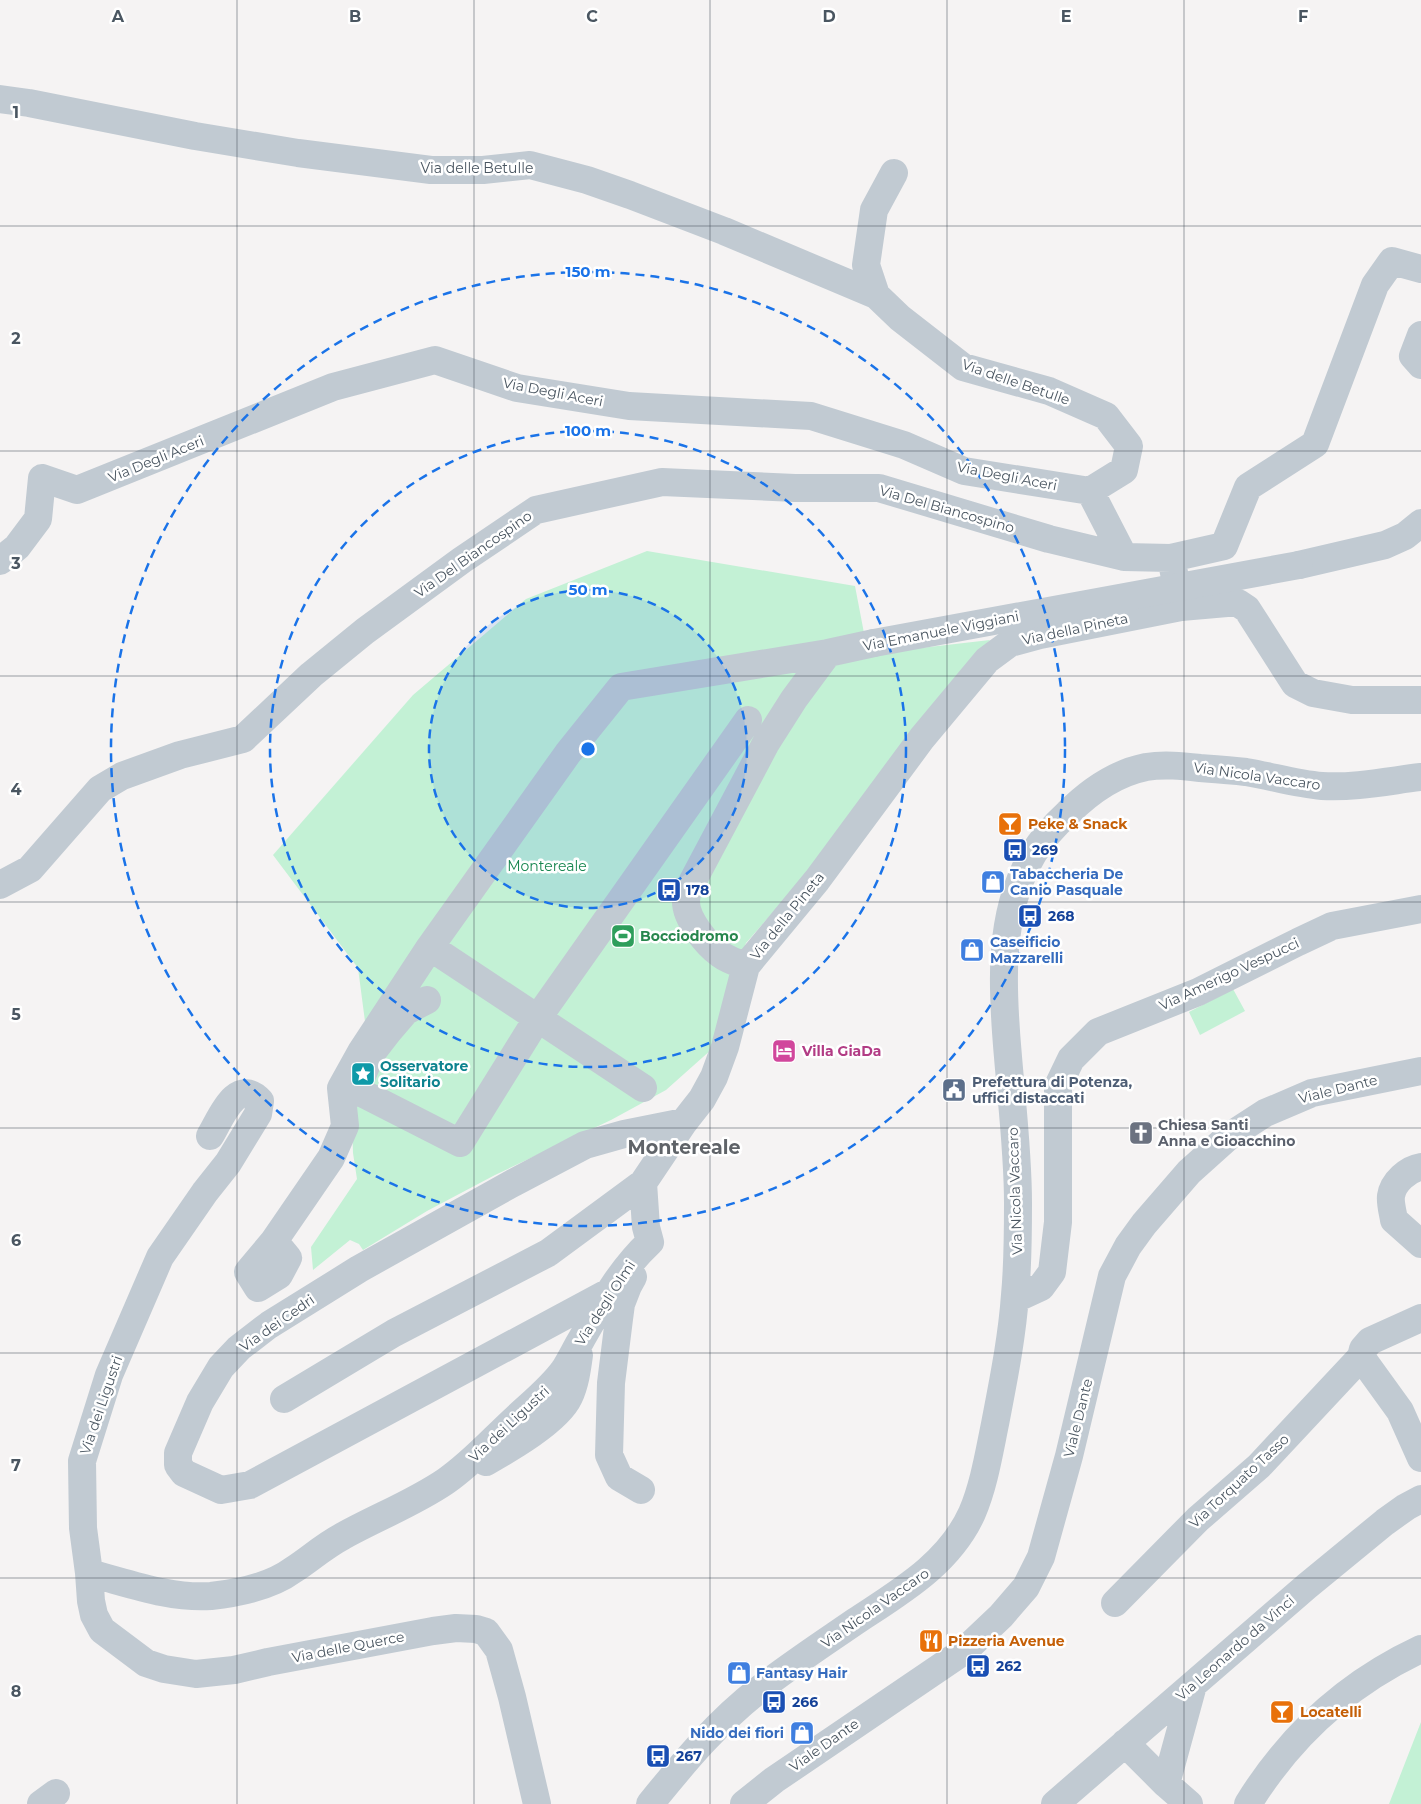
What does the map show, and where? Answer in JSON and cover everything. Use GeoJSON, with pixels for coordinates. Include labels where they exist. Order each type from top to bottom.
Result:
{"type":"FeatureCollection","features":[{"type":"Feature","properties":{"kind":"street","name":"Via delle Betulle"},"geometry":{"type":"LineString","coordinates":[[0,99],[195,136],[298,153],[431,170],[483,170],[530,165],[587,180],[630,195],[724,231],[876,294],[900,318],[963,367],[1049,391],[1106,416],[1129,446],[1124,470],[1090,491]]}},
{"type":"Feature","properties":{"kind":"street","name":"Via delle Betulle"},"geometry":{"type":"LineString","coordinates":[[876,294],[866,265],[874,210],[894,173]]}},
{"type":"Feature","properties":{"kind":"street","name":"Via Del Biancospino"},"geometry":{"type":"LineString","coordinates":[[0,885],[30,869],[100,789],[122,776],[180,755],[243,739],[311,675],[365,631],[462,560],[536,510],[662,482],[796,488],[879,488],[1049,539],[1124,556],[1171,558],[1224,546],[1248,487],[1315,444],[1375,285],[1392,261],[1421,269]]}},
{"type":"Feature","properties":{"kind":"street"},"geometry":{"type":"LineString","coordinates":[[1421,335],[1413,356],[1421,365]]}},
{"type":"Feature","properties":{"kind":"street","name":"Via Degli Aceri"},"geometry":{"type":"LineString","coordinates":[[0,561],[17,547],[38,519],[42,478],[77,490],[333,387],[434,360],[517,388],[630,406],[811,416],[904,445],[964,471],[1090,491]]}},
{"type":"Feature","properties":{"kind":"street"},"geometry":{"type":"LineString","coordinates":[[1090,491],[1124,556]]}},
{"type":"Feature","properties":{"kind":"street","name":"Via Emanuele Viggiani"},"geometry":{"type":"LineString","coordinates":[[274,1241],[332,1158],[345,1126],[341,1088],[361,1052],[430,947],[568,753],[621,687],[828,654],[874,643],[1299,566],[1385,546],[1405,536],[1419,523]]}},
{"type":"Feature","properties":{"kind":"street"},"geometry":{"type":"LineString","coordinates":[[1171,558],[1181,607]]}},
{"type":"Feature","properties":{"kind":"street","name":"Via della Pineta"},"geometry":{"type":"LineString","coordinates":[[746,966],[817,880],[922,738],[987,660],[1010,643],[1040,635],[1181,607],[1238,603],[1247,609],[1295,684],[1313,693],[1352,700],[1421,700]]}},
{"type":"Feature","properties":{"kind":"street"},"geometry":{"type":"LineString","coordinates":[[284,1398],[394,1333],[548,1253],[643,1183],[684,1122],[702,1100],[714,1077],[725,1047],[746,966],[731,961],[718,953],[705,941],[688,912],[686,902],[688,890],[766,743],[794,698],[828,654]]}},
{"type":"Feature","properties":{"kind":"street"},"geometry":{"type":"LineString","coordinates":[[428,1000],[406,1011],[388,1032],[371,1054],[356,1090],[460,1143],[537,1018],[748,720]]}},
{"type":"Feature","properties":{"kind":"street","name":"Via Nicola Vaccaro"},"geometry":{"type":"LineString","coordinates":[[650,1804],[691,1754],[739,1706],[789,1668],[934,1566],[956,1542],[974,1510],[988,1458],[1000,1398],[1015,1298],[1018,1196],[1004,1015],[1005,942],[1013,904],[1021,879],[1034,853],[1057,823],[1081,800],[1108,782],[1127,773],[1145,768],[1168,765],[1243,772],[1325,786],[1421,777]]}},
{"type":"Feature","properties":{"kind":"street","name":"Via Amerigo Vespucci"},"geometry":{"type":"LineString","coordinates":[[1015,1298],[1041,1286],[1052,1272],[1058,1222],[1058,1086],[1071,1059],[1098,1032],[1198,992],[1332,926],[1421,909]]}},
{"type":"Feature","properties":{"kind":"street"},"geometry":{"type":"LineString","coordinates":[[430,947],[643,1088]]}},
{"type":"Feature","properties":{"kind":"street","name":"Viale Dante"},"geometry":{"type":"LineString","coordinates":[[744,1804],[782,1774],[964,1651],[1001,1616],[1026,1587],[1041,1557],[1049,1530],[1112,1276],[1128,1246],[1144,1224],[1189,1172],[1228,1137],[1265,1113],[1312,1093],[1421,1071]]}},
{"type":"Feature","properties":{"kind":"street","name":"Via dei Ligustri"},"geometry":{"type":"LineString","coordinates":[[210,1136],[233,1097],[240,1093],[248,1093],[254,1094],[260,1100],[258,1114],[228,1162],[160,1256],[109,1375],[82,1461],[83,1528],[89,1573],[166,1593],[187,1595],[210,1596],[245,1590],[270,1583],[293,1571],[314,1554],[342,1536],[446,1481],[549,1388],[564,1370]]}},
{"type":"Feature","properties":{"kind":"street","name":"Via dei Cedri"},"geometry":{"type":"LineString","coordinates":[[608,1292],[250,1486],[221,1490],[184,1473],[178,1466],[178,1453],[200,1402],[221,1367],[239,1348],[269,1325],[408,1241],[585,1144],[684,1122]]}},
{"type":"Feature","properties":{"kind":"street"},"geometry":{"type":"LineString","coordinates":[[1421,1167],[1413,1168],[1399,1180],[1391,1196],[1394,1220],[1421,1244]]}},
{"type":"Feature","properties":{"kind":"street"},"geometry":{"type":"LineString","coordinates":[[641,1490],[618,1476],[609,1455],[611,1383],[621,1304],[628,1286],[646,1257],[650,1242],[646,1227],[643,1183]]}},
{"type":"Feature","properties":{"kind":"street","name":"Via degli Olmi"},"geometry":{"type":"LineString","coordinates":[[564,1370],[608,1292],[624,1270],[650,1242]]}},
{"type":"Feature","properties":{"kind":"street","name":"Via Torquato Tasso"},"geometry":{"type":"LineString","coordinates":[[1115,1602],[1198,1519],[1259,1466],[1361,1357],[1363,1349],[1370,1341],[1421,1318]]}},
{"type":"Feature","properties":{"kind":"street"},"geometry":{"type":"LineString","coordinates":[[446,1481],[487,1461],[514,1445],[562,1408],[575,1380],[582,1339]]}},
{"type":"Feature","properties":{"kind":"street"},"geometry":{"type":"LineString","coordinates":[[1361,1357],[1400,1411],[1421,1458]]}},
{"type":"Feature","properties":{"kind":"street","name":"Via Leonardo da Vinci"},"geometry":{"type":"LineString","coordinates":[[1056,1804],[1307,1586],[1378,1528],[1406,1507],[1421,1499]]}},
{"type":"Feature","properties":{"kind":"street","name":"Via delle Querce"},"geometry":{"type":"LineString","coordinates":[[89,1573],[94,1615],[102,1630],[146,1663],[164,1669],[196,1674],[234,1670],[433,1631],[456,1628],[476,1629],[486,1632],[500,1650],[537,1804]]}},
{"type":"Feature","properties":{"kind":"street"},"geometry":{"type":"LineString","coordinates":[[1248,1804],[1280,1758],[1323,1712],[1371,1676],[1421,1649]]}},
{"type":"Feature","properties":{"kind":"street"},"geometry":{"type":"LineString","coordinates":[[1166,1784],[1193,1685]]}},
{"type":"Feature","properties":{"kind":"street"},"geometry":{"type":"LineString","coordinates":[[1125,1743],[1189,1804]]}},
{"type":"Feature","properties":{"kind":"green space","name":"Montereale"},"geometry":{"type":"Polygon","coordinates":[[[647,551],[855,586],[868,654],[990,640],[815,864],[746,943],[712,1049],[666,1090],[611,1120],[495,1175],[427,1211],[363,1250],[359,1244],[350,1240],[313,1270],[311,1247],[357,1179],[353,1153],[351,1089],[366,1029],[358,968],[273,855],[413,695],[526,599],[647,551]]]}},
{"type":"Feature","properties":{"kind":"green space"},"geometry":{"type":"Polygon","coordinates":[[[1233,989],[1245,1011],[1200,1035],[1189,1012],[1233,989]]]}},
{"type":"Feature","properties":{"kind":"green space"},"geometry":{"type":"Polygon","coordinates":[[[1421,1722],[1421,1804],[1389,1804],[1421,1722]]]}},
{"type":"Feature","properties":{"kind":"place","name":"Peke & Snack"},"geometry":{"type":"Point","coordinates":[1010,824]}},
{"type":"Feature","properties":{"kind":"place","name":"269"},"geometry":{"type":"Point","coordinates":[1015,850]}},
{"type":"Feature","properties":{"kind":"place","name":"Tabaccheria De Canio Pasquale"},"geometry":{"type":"Point","coordinates":[993,882]}},
{"type":"Feature","properties":{"kind":"place","name":"178"},"geometry":{"type":"Point","coordinates":[669,890]}},
{"type":"Feature","properties":{"kind":"place","name":"268"},"geometry":{"type":"Point","coordinates":[1030,916]}},
{"type":"Feature","properties":{"kind":"place","name":"Bocciodromo"},"geometry":{"type":"Point","coordinates":[623,936]}},
{"type":"Feature","properties":{"kind":"place","name":"Caseificio Mazzarelli"},"geometry":{"type":"Point","coordinates":[972,950]}},
{"type":"Feature","properties":{"kind":"place","name":"Villa GiaDa"},"geometry":{"type":"Point","coordinates":[784,1051]}},
{"type":"Feature","properties":{"kind":"place","name":"Osservatore Solitario"},"geometry":{"type":"Point","coordinates":[363,1074]}},
{"type":"Feature","properties":{"kind":"place","name":"Prefettura di Potenza, uffici distaccati"},"geometry":{"type":"Point","coordinates":[954,1090]}},
{"type":"Feature","properties":{"kind":"place","name":"Chiesa Santi Anna e Gioacchino"},"geometry":{"type":"Point","coordinates":[1141,1133]}},
{"type":"Feature","properties":{"kind":"place","name":"Pizzeria Avenue"},"geometry":{"type":"Point","coordinates":[931,1641]}},
{"type":"Feature","properties":{"kind":"place","name":"262"},"geometry":{"type":"Point","coordinates":[978,1666]}},
{"type":"Feature","properties":{"kind":"place","name":"Fantasy Hair"},"geometry":{"type":"Point","coordinates":[739,1673]}},
{"type":"Feature","properties":{"kind":"place","name":"266"},"geometry":{"type":"Point","coordinates":[774,1702]}},
{"type":"Feature","properties":{"kind":"place","name":"Locatelli"},"geometry":{"type":"Point","coordinates":[1282,1712]}},
{"type":"Feature","properties":{"kind":"place","name":"Nido dei fiori"},"geometry":{"type":"Point","coordinates":[802,1733]}},
{"type":"Feature","properties":{"kind":"place","name":"267"},"geometry":{"type":"Point","coordinates":[658,1756]}},
{"type":"Feature","properties":{"kind":"district","name":"Montereale"},"geometry":{"type":"Point","coordinates":[684,1147]}}]}
